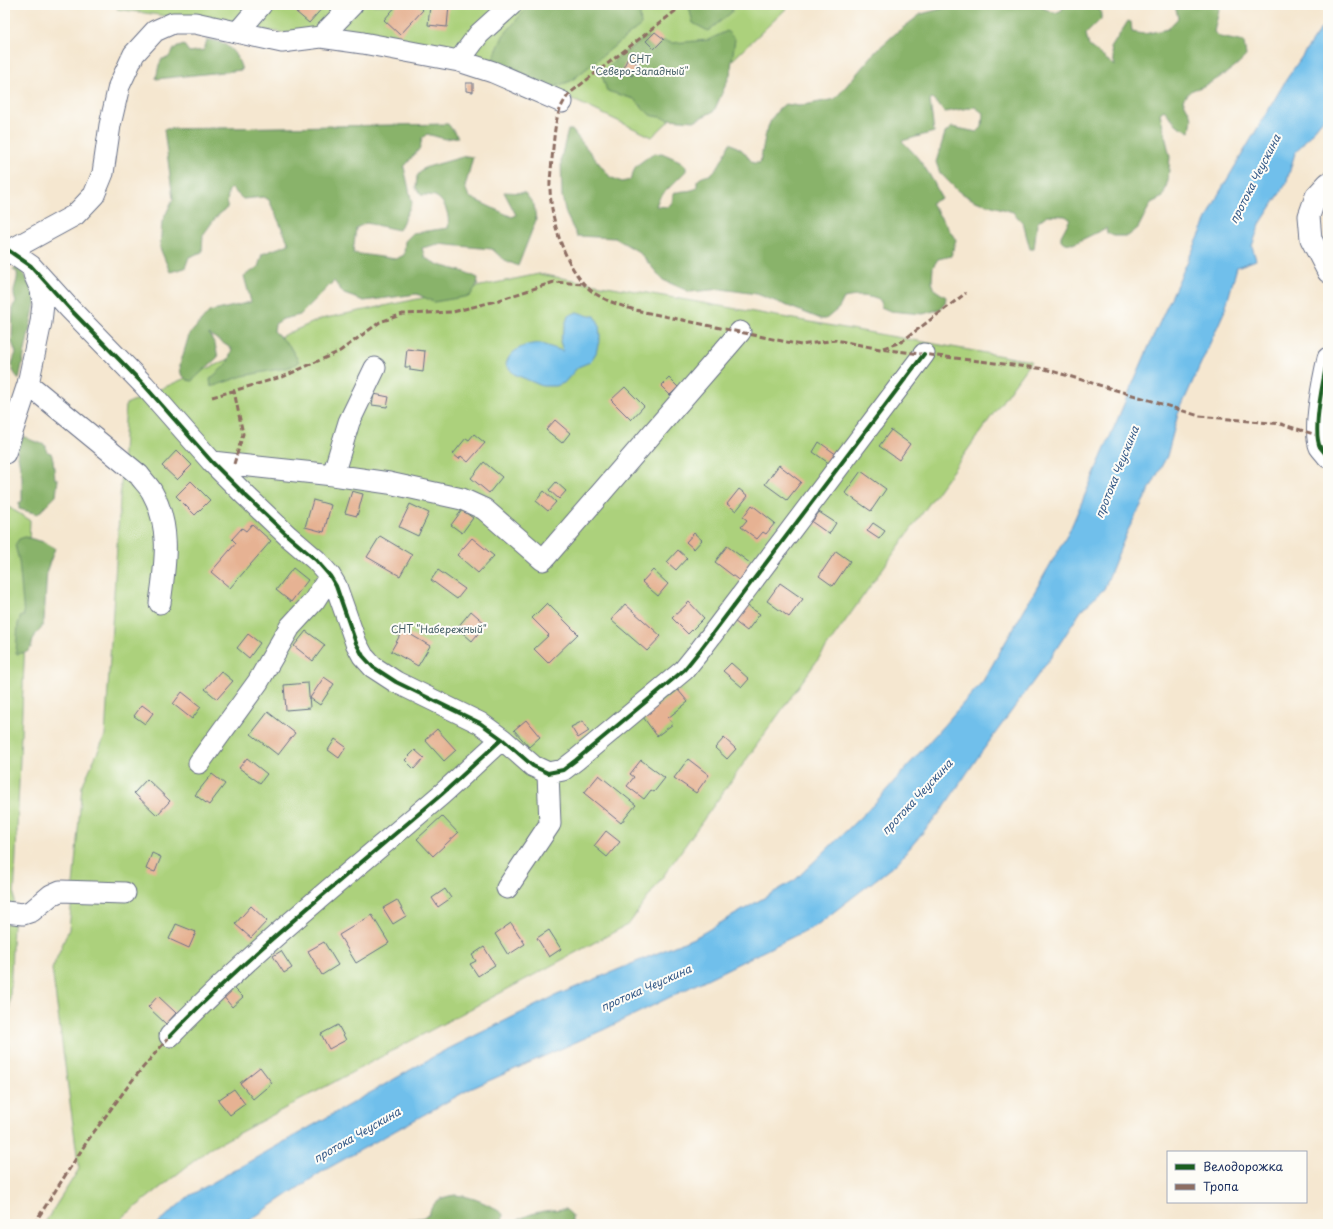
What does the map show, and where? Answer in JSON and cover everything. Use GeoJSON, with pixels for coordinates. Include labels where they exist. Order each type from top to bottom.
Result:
{"type":"FeatureCollection","features":[{"type":"Feature","properties":{"kind":"street"},"geometry":{"type":"LineString","coordinates":[[238,32],[261,5]]}},
{"type":"Feature","properties":{"kind":"street"},"geometry":{"type":"LineString","coordinates":[[321,37],[352,5]]}},
{"type":"Feature","properties":{"kind":"street"},"geometry":{"type":"LineString","coordinates":[[459,61],[479,34],[511,5]]}},
{"type":"Feature","properties":{"kind":"street"},"geometry":{"type":"LineString","coordinates":[[562,102],[493,72],[459,61],[363,43],[321,37],[282,42],[195,23],[173,23],[155,31],[134,54],[119,86],[110,125],[103,173],[94,195],[75,215],[7,250],[31,266],[70,309],[144,385],[212,462],[288,536],[316,560],[330,576],[336,586],[356,643],[363,656],[373,667],[396,682],[480,723],[502,739],[533,766],[548,773],[563,770],[684,670],[924,354]]}},
{"type":"Feature","properties":{"kind":"street"},"geometry":{"type":"LineString","coordinates":[[1328,183],[1316,196],[1309,216],[1311,239],[1328,272]]}},
{"type":"Feature","properties":{"kind":"street"},"geometry":{"type":"LineString","coordinates":[[5,453],[28,384],[41,322],[43,304],[41,290],[31,266]]}},
{"type":"Feature","properties":{"kind":"street"},"geometry":{"type":"LineString","coordinates":[[212,462],[332,475],[389,483],[462,500],[484,509],[543,560],[740,332]]}},
{"type":"Feature","properties":{"kind":"street"},"geometry":{"type":"LineString","coordinates":[[1328,358],[1322,385],[1317,435],[1320,447],[1328,457]]}},
{"type":"Feature","properties":{"kind":"street"},"geometry":{"type":"LineString","coordinates":[[332,475],[349,422],[375,368]]}},
{"type":"Feature","properties":{"kind":"street"},"geometry":{"type":"LineString","coordinates":[[28,384],[139,475],[152,492],[161,512],[166,534],[160,603]]}},
{"type":"Feature","properties":{"kind":"street"},"geometry":{"type":"LineString","coordinates":[[199,763],[258,682],[290,627],[314,601],[330,576]]}},
{"type":"Feature","properties":{"kind":"street"},"geometry":{"type":"LineString","coordinates":[[170,1036],[270,941],[365,858],[443,793],[502,739]]}},
{"type":"Feature","properties":{"kind":"street"},"geometry":{"type":"LineString","coordinates":[[507,888],[550,824],[548,773]]}},
{"type":"Feature","properties":{"kind":"street"},"geometry":{"type":"LineString","coordinates":[[5,912],[23,914],[32,911],[51,895],[60,891],[124,893]]}},
{"type":"Feature","properties":{"kind":"green space","name":"СНТ \"Северо-Западный\""},"geometry":{"type":"Polygon","coordinates":[[[118,5],[790,5],[652,137],[495,63],[117,9],[118,5]]]}},
{"type":"Feature","properties":{"kind":"green space"},"geometry":{"type":"Polygon","coordinates":[[[529,5],[555,8],[560,5],[639,5],[641,25],[571,81],[555,87],[489,68],[503,36],[529,5]]]}},
{"type":"Feature","properties":{"kind":"green space"},"geometry":{"type":"Polygon","coordinates":[[[692,5],[732,5],[732,12],[708,31],[693,23],[689,7],[692,5]]]}},
{"type":"Feature","properties":{"kind":"green space"},"geometry":{"type":"Polygon","coordinates":[[[947,5],[987,5],[994,8],[1036,5],[1055,13],[1062,10],[1063,5],[1096,5],[1101,12],[1101,19],[1086,34],[1089,46],[1115,66],[1111,48],[1128,21],[1131,22],[1132,32],[1144,34],[1168,29],[1178,18],[1175,5],[1220,5],[1214,32],[1220,37],[1244,42],[1246,56],[1222,76],[1191,91],[1183,100],[1192,118],[1190,132],[1177,125],[1164,110],[1160,113],[1170,157],[1168,180],[1163,197],[1151,203],[1138,228],[1128,236],[1114,236],[1107,233],[1106,228],[1073,244],[1061,241],[1061,236],[1070,219],[1065,216],[1047,215],[1037,223],[1034,249],[1030,249],[1023,223],[1013,212],[975,201],[958,191],[940,173],[936,162],[945,133],[952,127],[977,132],[982,127],[983,113],[975,107],[945,112],[932,98],[930,101],[934,132],[902,141],[920,161],[934,182],[941,198],[931,203],[956,240],[951,256],[938,259],[933,267],[932,282],[935,290],[946,297],[945,303],[941,309],[923,314],[890,311],[881,307],[881,301],[867,297],[854,296],[844,298],[839,308],[826,319],[821,319],[757,294],[721,289],[690,292],[663,280],[639,252],[615,238],[577,236],[566,214],[562,196],[561,158],[568,130],[572,130],[610,177],[622,182],[630,180],[636,166],[652,154],[662,153],[680,161],[686,166],[686,171],[659,198],[656,206],[667,207],[672,203],[673,194],[697,188],[697,181],[711,174],[717,168],[730,143],[742,150],[753,163],[760,163],[767,130],[773,116],[785,104],[799,106],[835,99],[877,50],[896,33],[921,14],[945,8],[947,5]]]}},
{"type":"Feature","properties":{"kind":"green space"},"geometry":{"type":"Polygon","coordinates":[[[727,31],[735,39],[730,75],[714,111],[694,121],[668,119],[650,115],[634,99],[607,91],[602,75],[617,58],[646,37],[672,43],[708,40],[727,31]]]}},
{"type":"Feature","properties":{"kind":"green space"},"geometry":{"type":"Polygon","coordinates":[[[207,40],[220,42],[230,48],[237,58],[242,70],[156,79],[162,59],[168,58],[175,48],[184,45],[189,52],[204,50],[207,40]]]}},
{"type":"Feature","properties":{"kind":"green space"},"geometry":{"type":"Polygon","coordinates":[[[448,124],[458,137],[445,139],[427,134],[422,138],[420,148],[404,167],[412,203],[399,230],[366,223],[356,228],[353,253],[396,259],[404,255],[405,241],[413,233],[448,228],[448,214],[444,205],[439,198],[435,196],[421,195],[416,188],[417,176],[424,168],[466,156],[473,157],[465,187],[469,197],[512,217],[516,215],[504,192],[525,193],[534,205],[536,220],[518,266],[503,259],[492,249],[438,244],[422,248],[425,258],[439,265],[465,272],[478,278],[477,285],[470,296],[434,302],[417,294],[364,301],[344,294],[334,281],[300,315],[283,319],[275,324],[274,331],[289,345],[299,362],[290,367],[243,376],[211,387],[210,379],[227,364],[232,349],[209,334],[215,344],[218,357],[192,381],[187,380],[181,374],[180,365],[189,335],[209,312],[251,302],[244,276],[258,267],[262,254],[289,244],[269,200],[264,197],[243,199],[231,188],[228,192],[227,208],[216,217],[203,235],[202,252],[189,257],[185,268],[170,272],[160,248],[162,222],[173,199],[164,129],[448,124]]]}},
{"type":"Feature","properties":{"kind":"green space"},"geometry":{"type":"Polygon","coordinates":[[[14,268],[22,269],[36,299],[19,379],[12,366],[16,353],[12,342],[13,306],[16,302],[14,290],[17,280],[17,272],[13,270],[14,268]]]}},
{"type":"Feature","properties":{"kind":"green space","name":"СНТ \"Набережный\""},"geometry":{"type":"Polygon","coordinates":[[[539,274],[1031,361],[629,924],[209,1149],[116,1224],[44,1224],[79,1169],[52,969],[69,929],[82,786],[105,736],[126,404],[321,319],[539,274]]]}},
{"type":"Feature","properties":{"kind":"green space"},"geometry":{"type":"Polygon","coordinates":[[[23,437],[46,446],[46,450],[51,453],[53,459],[55,479],[58,479],[56,496],[38,514],[19,509],[19,503],[22,501],[22,477],[17,451],[23,437]]]}},
{"type":"Feature","properties":{"kind":"green space"},"geometry":{"type":"Polygon","coordinates":[[[5,505],[30,520],[5,1117],[5,505]]]}},
{"type":"Feature","properties":{"kind":"green space"},"geometry":{"type":"Polygon","coordinates":[[[25,537],[44,542],[55,548],[47,570],[44,620],[41,629],[36,634],[31,648],[27,652],[17,654],[18,624],[21,616],[24,616],[19,561],[15,545],[19,539],[25,537]]]}},
{"type":"Feature","properties":{"kind":"green space"},"geometry":{"type":"Polygon","coordinates":[[[455,1195],[474,1199],[498,1210],[503,1214],[502,1224],[401,1224],[407,1219],[421,1218],[429,1215],[432,1206],[438,1200],[455,1195]]]}},
{"type":"Feature","properties":{"kind":"green space"},"geometry":{"type":"Polygon","coordinates":[[[565,1209],[572,1215],[572,1224],[513,1224],[531,1214],[565,1209]]]}},
{"type":"Feature","properties":{"kind":"water","name":"протока Чеускина"},"geometry":{"type":"Polygon","coordinates":[[[1328,18],[1328,113],[1295,153],[1286,184],[1260,224],[1252,246],[1256,260],[1237,267],[1225,310],[1178,414],[1167,456],[1127,532],[1104,589],[1081,611],[1049,660],[978,757],[941,811],[897,863],[817,925],[603,1030],[468,1090],[323,1171],[244,1224],[157,1224],[189,1196],[440,1053],[557,995],[696,937],[795,880],[874,804],[983,681],[1069,532],[1152,339],[1218,195],[1286,80],[1328,18]]]}},
{"type":"Feature","properties":{"kind":"water"},"geometry":{"type":"Polygon","coordinates":[[[577,312],[589,316],[595,316],[599,324],[600,337],[596,353],[590,362],[578,367],[564,383],[556,386],[542,386],[514,374],[506,365],[510,356],[514,352],[519,348],[530,344],[541,344],[563,351],[560,341],[568,316],[577,312]]]}},
{"type":"Feature","properties":{"kind":"building"},"geometry":{"type":"Polygon","coordinates":[[[301,5],[325,5],[309,23],[296,12],[301,5]]]}},
{"type":"Feature","properties":{"kind":"building"},"geometry":{"type":"Polygon","coordinates":[[[397,5],[418,5],[423,10],[400,35],[384,20],[397,5]]]}},
{"type":"Feature","properties":{"kind":"building"},"geometry":{"type":"Polygon","coordinates":[[[430,5],[449,5],[447,27],[428,25],[430,5]]]}},
{"type":"Feature","properties":{"kind":"building"},"geometry":{"type":"Polygon","coordinates":[[[655,32],[664,39],[654,49],[646,41],[655,32]]]}},
{"type":"Feature","properties":{"kind":"building"},"geometry":{"type":"Polygon","coordinates":[[[628,58],[638,64],[632,76],[622,70],[628,58]]]}},
{"type":"Feature","properties":{"kind":"building"},"geometry":{"type":"Polygon","coordinates":[[[466,83],[473,83],[473,92],[466,91],[466,83]]]}},
{"type":"Feature","properties":{"kind":"building"},"geometry":{"type":"Polygon","coordinates":[[[407,349],[425,351],[423,372],[410,370],[410,367],[405,367],[407,349]]]}},
{"type":"Feature","properties":{"kind":"building"},"geometry":{"type":"Polygon","coordinates":[[[669,378],[678,387],[670,395],[661,386],[669,378]]]}},
{"type":"Feature","properties":{"kind":"building"},"geometry":{"type":"Polygon","coordinates":[[[625,387],[644,406],[631,420],[611,400],[625,387]]]}},
{"type":"Feature","properties":{"kind":"building"},"geometry":{"type":"Polygon","coordinates":[[[374,394],[389,397],[387,407],[372,405],[374,394]]]}},
{"type":"Feature","properties":{"kind":"building"},"geometry":{"type":"Polygon","coordinates":[[[555,420],[570,433],[562,443],[546,430],[555,420]]]}},
{"type":"Feature","properties":{"kind":"building"},"geometry":{"type":"Polygon","coordinates":[[[891,430],[910,444],[899,460],[879,446],[891,430]]]}},
{"type":"Feature","properties":{"kind":"building"},"geometry":{"type":"Polygon","coordinates":[[[474,434],[485,443],[468,462],[461,456],[459,459],[453,454],[466,438],[469,440],[474,434]]]}},
{"type":"Feature","properties":{"kind":"building"},"geometry":{"type":"Polygon","coordinates":[[[819,442],[837,455],[830,464],[813,452],[819,442]]]}},
{"type":"Feature","properties":{"kind":"building"},"geometry":{"type":"Polygon","coordinates":[[[177,450],[192,465],[177,480],[162,466],[177,450]]]}},
{"type":"Feature","properties":{"kind":"building"},"geometry":{"type":"Polygon","coordinates":[[[484,462],[502,477],[489,493],[471,478],[484,462]]]}},
{"type":"Feature","properties":{"kind":"building"},"geometry":{"type":"Polygon","coordinates":[[[779,465],[801,482],[787,500],[765,484],[779,465]]]}},
{"type":"Feature","properties":{"kind":"building"},"geometry":{"type":"Polygon","coordinates":[[[861,471],[886,489],[871,511],[845,493],[861,471]]]}},
{"type":"Feature","properties":{"kind":"building"},"geometry":{"type":"Polygon","coordinates":[[[191,481],[210,500],[195,515],[176,496],[191,481]]]}},
{"type":"Feature","properties":{"kind":"building"},"geometry":{"type":"Polygon","coordinates":[[[556,482],[566,491],[559,499],[549,490],[556,482]]]}},
{"type":"Feature","properties":{"kind":"building"},"geometry":{"type":"Polygon","coordinates":[[[739,489],[748,496],[736,511],[727,504],[739,489]]]}},
{"type":"Feature","properties":{"kind":"building"},"geometry":{"type":"Polygon","coordinates":[[[352,491],[363,494],[357,516],[345,513],[352,491]]]}},
{"type":"Feature","properties":{"kind":"building"},"geometry":{"type":"Polygon","coordinates":[[[544,491],[556,502],[548,511],[536,501],[544,491]]]}},
{"type":"Feature","properties":{"kind":"building"},"geometry":{"type":"Polygon","coordinates":[[[313,500],[331,505],[324,532],[305,527],[313,500]]]}},
{"type":"Feature","properties":{"kind":"building"},"geometry":{"type":"Polygon","coordinates":[[[410,504],[429,513],[418,536],[399,527],[410,504]]]}},
{"type":"Feature","properties":{"kind":"building"},"geometry":{"type":"Polygon","coordinates":[[[752,505],[775,523],[766,534],[763,532],[757,539],[741,527],[747,520],[743,517],[752,505]]]}},
{"type":"Feature","properties":{"kind":"building"},"geometry":{"type":"Polygon","coordinates":[[[462,510],[473,518],[462,533],[451,525],[462,510]]]}},
{"type":"Feature","properties":{"kind":"building"},"geometry":{"type":"Polygon","coordinates":[[[819,512],[836,523],[829,534],[812,522],[819,512]]]}},
{"type":"Feature","properties":{"kind":"building"},"geometry":{"type":"Polygon","coordinates":[[[873,523],[885,531],[879,539],[867,531],[873,523]]]}},
{"type":"Feature","properties":{"kind":"building"},"geometry":{"type":"Polygon","coordinates":[[[252,524],[271,541],[230,588],[211,572],[236,543],[232,539],[242,528],[246,531],[252,524]]]}},
{"type":"Feature","properties":{"kind":"building"},"geometry":{"type":"Polygon","coordinates":[[[694,533],[702,540],[694,549],[686,542],[694,533]]]}},
{"type":"Feature","properties":{"kind":"building"},"geometry":{"type":"Polygon","coordinates":[[[380,536],[412,555],[400,576],[367,557],[380,536]]]}},
{"type":"Feature","properties":{"kind":"building"},"geometry":{"type":"Polygon","coordinates":[[[472,538],[494,556],[478,573],[457,555],[472,538]]]}},
{"type":"Feature","properties":{"kind":"building"},"geometry":{"type":"Polygon","coordinates":[[[727,546],[754,566],[741,582],[715,562],[727,546]]]}},
{"type":"Feature","properties":{"kind":"building"},"geometry":{"type":"Polygon","coordinates":[[[678,550],[687,558],[676,570],[667,562],[678,550]]]}},
{"type":"Feature","properties":{"kind":"building"},"geometry":{"type":"Polygon","coordinates":[[[836,551],[850,561],[833,586],[819,576],[836,551]]]}},
{"type":"Feature","properties":{"kind":"building"},"geometry":{"type":"Polygon","coordinates":[[[293,568],[308,580],[291,602],[276,590],[293,568]]]}},
{"type":"Feature","properties":{"kind":"building"},"geometry":{"type":"Polygon","coordinates":[[[438,570],[465,589],[457,599],[431,580],[438,570]]]}},
{"type":"Feature","properties":{"kind":"building"},"geometry":{"type":"Polygon","coordinates":[[[653,570],[668,584],[658,596],[642,582],[653,570]]]}},
{"type":"Feature","properties":{"kind":"building"},"geometry":{"type":"Polygon","coordinates":[[[780,583],[803,599],[789,617],[767,601],[780,583]]]}},
{"type":"Feature","properties":{"kind":"building"},"geometry":{"type":"Polygon","coordinates":[[[689,602],[704,618],[688,634],[672,618],[689,602]]]}},
{"type":"Feature","properties":{"kind":"building"},"geometry":{"type":"Polygon","coordinates":[[[547,603],[578,634],[548,663],[534,649],[549,635],[532,618],[547,603]]]}},
{"type":"Feature","properties":{"kind":"building"},"geometry":{"type":"Polygon","coordinates":[[[625,604],[661,636],[647,651],[611,620],[625,604]]]}},
{"type":"Feature","properties":{"kind":"building"},"geometry":{"type":"Polygon","coordinates":[[[746,605],[760,614],[747,631],[734,621],[746,605]]]}},
{"type":"Feature","properties":{"kind":"building"},"geometry":{"type":"Polygon","coordinates":[[[471,611],[486,624],[472,641],[457,628],[471,611]]]}},
{"type":"Feature","properties":{"kind":"building"},"geometry":{"type":"Polygon","coordinates":[[[403,630],[430,646],[418,666],[391,651],[403,630]]]}},
{"type":"Feature","properties":{"kind":"building"},"geometry":{"type":"Polygon","coordinates":[[[306,631],[325,645],[313,661],[294,646],[306,631]]]}},
{"type":"Feature","properties":{"kind":"building"},"geometry":{"type":"Polygon","coordinates":[[[248,634],[260,643],[249,658],[237,648],[248,634]]]}},
{"type":"Feature","properties":{"kind":"building"},"geometry":{"type":"Polygon","coordinates":[[[731,663],[749,679],[742,687],[723,671],[731,663]]]}},
{"type":"Feature","properties":{"kind":"building"},"geometry":{"type":"Polygon","coordinates":[[[221,671],[233,681],[217,699],[205,689],[221,671]]]}},
{"type":"Feature","properties":{"kind":"building"},"geometry":{"type":"Polygon","coordinates":[[[324,677],[334,684],[320,705],[310,698],[324,677]]]}},
{"type":"Feature","properties":{"kind":"building"},"geometry":{"type":"Polygon","coordinates":[[[308,683],[310,708],[286,710],[284,685],[308,683]]]}},
{"type":"Feature","properties":{"kind":"building"},"geometry":{"type":"Polygon","coordinates":[[[678,690],[688,702],[668,718],[673,724],[657,736],[643,717],[678,690]]]}},
{"type":"Feature","properties":{"kind":"building"},"geometry":{"type":"Polygon","coordinates":[[[182,692],[201,707],[192,719],[173,704],[182,692]]]}},
{"type":"Feature","properties":{"kind":"building"},"geometry":{"type":"Polygon","coordinates":[[[142,705],[153,713],[145,724],[134,716],[142,705]]]}},
{"type":"Feature","properties":{"kind":"building"},"geometry":{"type":"Polygon","coordinates":[[[268,712],[295,733],[278,755],[251,734],[268,712]]]}},
{"type":"Feature","properties":{"kind":"building"},"geometry":{"type":"Polygon","coordinates":[[[526,720],[540,737],[529,747],[514,730],[526,720]]]}},
{"type":"Feature","properties":{"kind":"building"},"geometry":{"type":"Polygon","coordinates":[[[583,721],[589,731],[578,738],[571,727],[583,721]]]}},
{"type":"Feature","properties":{"kind":"building"},"geometry":{"type":"Polygon","coordinates":[[[437,729],[456,750],[444,761],[425,740],[437,729]]]}},
{"type":"Feature","properties":{"kind":"building"},"geometry":{"type":"Polygon","coordinates":[[[724,738],[736,749],[727,759],[715,748],[724,738]]]}},
{"type":"Feature","properties":{"kind":"building"},"geometry":{"type":"Polygon","coordinates":[[[335,739],[346,747],[339,758],[328,750],[335,739]]]}},
{"type":"Feature","properties":{"kind":"building"},"geometry":{"type":"Polygon","coordinates":[[[415,750],[424,758],[414,769],[405,760],[415,750]]]}},
{"type":"Feature","properties":{"kind":"building"},"geometry":{"type":"Polygon","coordinates":[[[247,758],[267,774],[260,783],[239,768],[247,758]]]}},
{"type":"Feature","properties":{"kind":"building"},"geometry":{"type":"Polygon","coordinates":[[[688,759],[709,775],[696,793],[674,778],[688,759]]]}},
{"type":"Feature","properties":{"kind":"building"},"geometry":{"type":"Polygon","coordinates":[[[641,760],[665,778],[654,792],[651,790],[644,799],[627,786],[634,777],[630,774],[641,760]]]}},
{"type":"Feature","properties":{"kind":"building"},"geometry":{"type":"Polygon","coordinates":[[[212,774],[225,784],[209,805],[195,795],[212,774]]]}},
{"type":"Feature","properties":{"kind":"building"},"geometry":{"type":"Polygon","coordinates":[[[599,775],[636,805],[621,823],[584,793],[599,775]]]}},
{"type":"Feature","properties":{"kind":"building"},"geometry":{"type":"Polygon","coordinates":[[[147,779],[170,801],[157,815],[134,793],[147,779]]]}},
{"type":"Feature","properties":{"kind":"building"},"geometry":{"type":"Polygon","coordinates":[[[442,816],[458,833],[433,856],[417,839],[442,816]]]}},
{"type":"Feature","properties":{"kind":"building"},"geometry":{"type":"Polygon","coordinates":[[[606,831],[620,842],[607,857],[594,846],[606,831]]]}},
{"type":"Feature","properties":{"kind":"building"},"geometry":{"type":"Polygon","coordinates":[[[152,853],[161,857],[155,872],[146,869],[152,853]]]}},
{"type":"Feature","properties":{"kind":"building"},"geometry":{"type":"Polygon","coordinates":[[[445,889],[451,898],[438,907],[432,898],[445,889]]]}},
{"type":"Feature","properties":{"kind":"building"},"geometry":{"type":"Polygon","coordinates":[[[397,900],[406,916],[393,924],[383,908],[397,900]]]}},
{"type":"Feature","properties":{"kind":"building"},"geometry":{"type":"Polygon","coordinates":[[[251,906],[267,921],[251,938],[235,924],[251,906]]]}},
{"type":"Feature","properties":{"kind":"building"},"geometry":{"type":"Polygon","coordinates":[[[372,915],[389,943],[356,963],[339,935],[372,915]]]}},
{"type":"Feature","properties":{"kind":"building"},"geometry":{"type":"Polygon","coordinates":[[[511,923],[525,944],[508,955],[495,934],[511,923]]]}},
{"type":"Feature","properties":{"kind":"building"},"geometry":{"type":"Polygon","coordinates":[[[176,924],[196,932],[189,948],[169,939],[176,924]]]}},
{"type":"Feature","properties":{"kind":"building"},"geometry":{"type":"Polygon","coordinates":[[[549,930],[561,949],[549,957],[537,938],[549,930]]]}},
{"type":"Feature","properties":{"kind":"building"},"geometry":{"type":"Polygon","coordinates":[[[324,942],[338,965],[322,975],[308,951],[324,942]]]}},
{"type":"Feature","properties":{"kind":"building"},"geometry":{"type":"Polygon","coordinates":[[[484,947],[495,965],[478,976],[470,964],[476,961],[472,955],[484,947]]]}},
{"type":"Feature","properties":{"kind":"building"},"geometry":{"type":"Polygon","coordinates":[[[281,951],[292,968],[284,973],[273,956],[281,951]]]}},
{"type":"Feature","properties":{"kind":"building"},"geometry":{"type":"Polygon","coordinates":[[[233,987],[243,997],[232,1007],[223,996],[233,987]]]}},
{"type":"Feature","properties":{"kind":"building"},"geometry":{"type":"Polygon","coordinates":[[[158,996],[176,1013],[166,1024],[148,1007],[158,996]]]}},
{"type":"Feature","properties":{"kind":"building"},"geometry":{"type":"Polygon","coordinates":[[[338,1025],[346,1040],[329,1049],[321,1034],[338,1025]]]}},
{"type":"Feature","properties":{"kind":"building"},"geometry":{"type":"Polygon","coordinates":[[[260,1067],[272,1083],[253,1099],[240,1083],[260,1067]]]}},
{"type":"Feature","properties":{"kind":"building"},"geometry":{"type":"Polygon","coordinates":[[[234,1089],[245,1104],[230,1115],[218,1100],[234,1089]]]}},
{"type":"Feature","properties":{"kind":"marked path"},"geometry":{"type":"LineString","coordinates":[[683,5],[570,93],[565,99],[559,112],[555,133],[550,181],[552,208],[558,236],[569,262],[584,284],[595,294],[621,306],[635,310],[801,345],[836,340],[880,349],[1045,369],[1199,416],[1281,424],[1317,435]]}},
{"type":"Feature","properties":{"kind":"marked path"},"geometry":{"type":"LineString","coordinates":[[212,397],[285,376],[340,351],[380,322],[403,314],[453,312],[496,301],[554,282],[584,284]]}},
{"type":"Feature","properties":{"kind":"marked path"},"geometry":{"type":"LineString","coordinates":[[883,348],[901,342],[966,293]]}},
{"type":"Feature","properties":{"kind":"marked path"},"geometry":{"type":"LineString","coordinates":[[234,391],[243,434],[234,464]]}},
{"type":"Feature","properties":{"kind":"marked path"},"geometry":{"type":"LineString","coordinates":[[34,1224],[88,1140],[134,1078],[170,1036]]}},
{"type":"Feature","properties":{"kind":"cycle path"},"geometry":{"type":"LineString","coordinates":[[5,248],[31,266],[70,309],[144,385],[212,462],[288,536],[316,560],[330,576],[336,586],[356,643],[363,656],[373,667],[396,682],[480,723],[502,739],[533,766],[548,773],[563,770],[684,670],[924,354]]}},
{"type":"Feature","properties":{"kind":"cycle path"},"geometry":{"type":"LineString","coordinates":[[1328,358],[1317,429],[1320,447],[1328,457]]}},
{"type":"Feature","properties":{"kind":"cycle path"},"geometry":{"type":"LineString","coordinates":[[170,1036],[269,942],[442,794],[502,739]]}}]}
